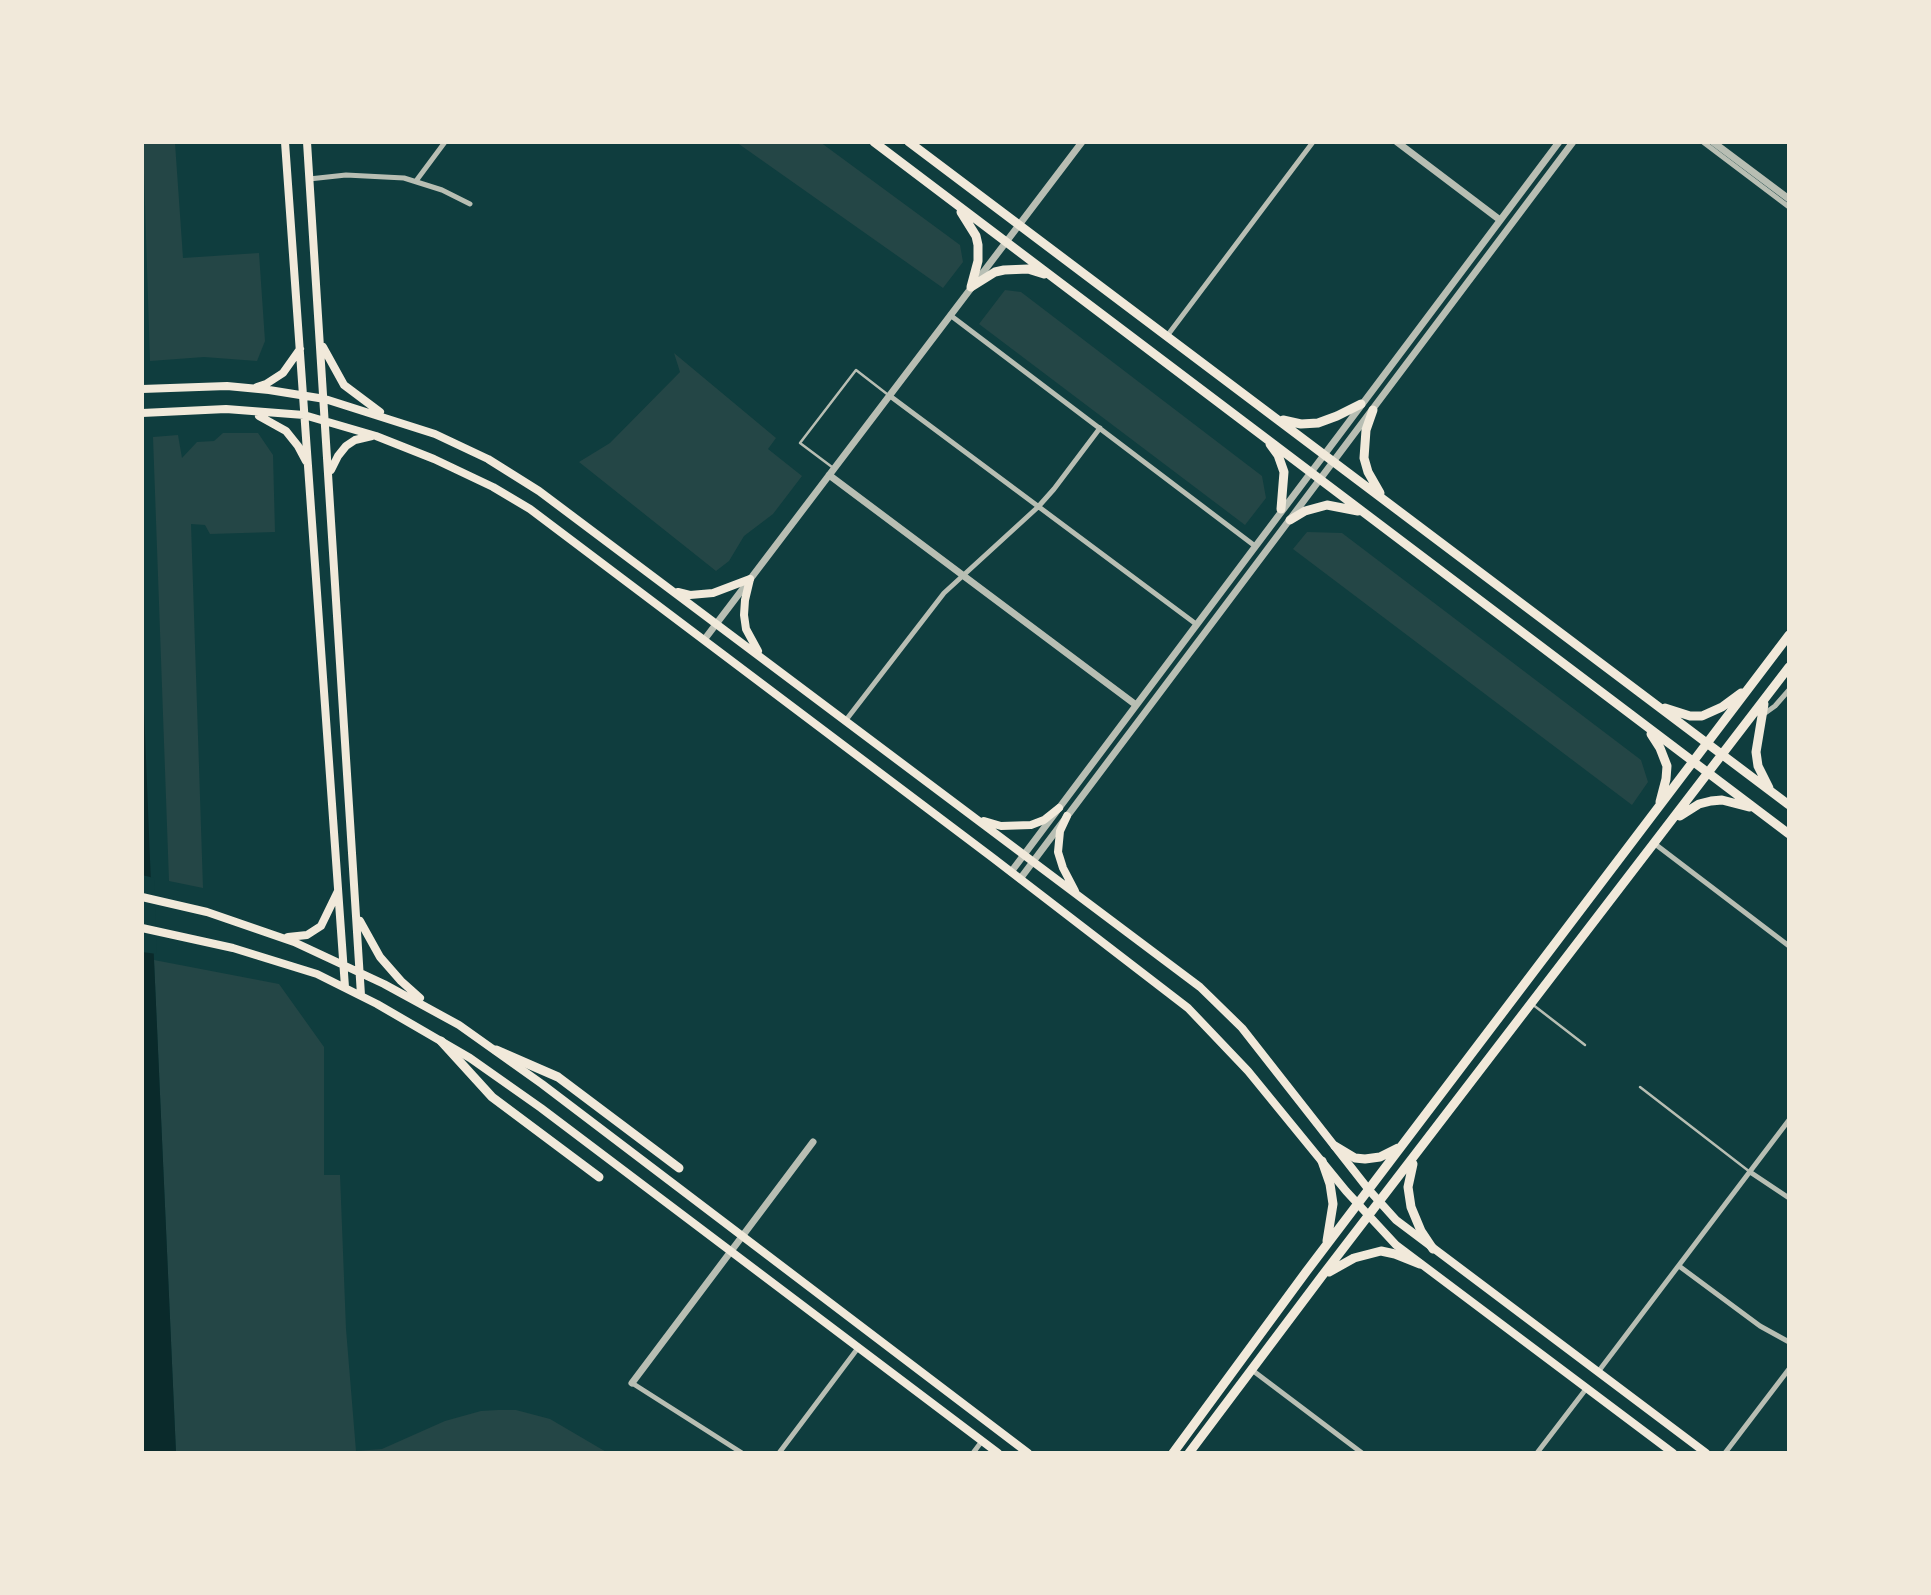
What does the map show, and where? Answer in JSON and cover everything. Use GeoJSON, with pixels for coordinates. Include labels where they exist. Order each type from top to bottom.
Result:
{"type":"FeatureCollection","features":[{"type":"Feature","properties":{"kind":"main road"},"geometry":{"type":"LineString","coordinates":[[285,142],[345,987]]}},
{"type":"Feature","properties":{"kind":"main road"},"geometry":{"type":"LineString","coordinates":[[307,142],[361,995]]}},
{"type":"Feature","properties":{"kind":"main road"},"geometry":{"type":"LineString","coordinates":[[874,142],[1789,834]]}},
{"type":"Feature","properties":{"kind":"main road"},"geometry":{"type":"LineString","coordinates":[[909,142],[1789,805]]}},
{"type":"Feature","properties":{"kind":"main road"},"geometry":{"type":"LineString","coordinates":[[953,202],[968,222],[978,245],[978,261],[971,287]]}},
{"type":"Feature","properties":{"kind":"main road"},"geometry":{"type":"LineString","coordinates":[[971,287],[995,272],[1013,269],[1028,269],[1055,279]]}},
{"type":"Feature","properties":{"kind":"main road"},"geometry":{"type":"LineString","coordinates":[[321,342],[344,385],[389,418]]}},
{"type":"Feature","properties":{"kind":"main road"},"geometry":{"type":"LineString","coordinates":[[248,388],[267,384],[278,377],[300,349]]}},
{"type":"Feature","properties":{"kind":"main road"},"geometry":{"type":"LineString","coordinates":[[142,388],[227,386],[325,399],[435,434],[506,469],[539,491],[979,819],[1122,930],[1156,951],[1223,1008],[1270,1063],[1379,1203],[1433,1249],[1706,1453]]}},
{"type":"Feature","properties":{"kind":"main road"},"geometry":{"type":"LineString","coordinates":[[1275,417],[1291,422],[1318,422],[1361,404]]}},
{"type":"Feature","properties":{"kind":"main road"},"geometry":{"type":"LineString","coordinates":[[142,413],[226,409],[304,415],[374,436],[455,468],[511,497],[704,640],[1188,1008],[1248,1071],[1368,1217],[1420,1264],[1673,1453]]}},
{"type":"Feature","properties":{"kind":"main road"},"geometry":{"type":"LineString","coordinates":[[1373,410],[1366,430],[1364,458],[1368,472],[1385,500]]}},
{"type":"Feature","properties":{"kind":"main road"},"geometry":{"type":"LineString","coordinates":[[250,412],[283,429],[298,446],[309,466]]}},
{"type":"Feature","properties":{"kind":"main road"},"geometry":{"type":"LineString","coordinates":[[1262,434],[1278,455],[1284,472],[1281,509]]}},
{"type":"Feature","properties":{"kind":"main road"},"geometry":{"type":"LineString","coordinates":[[330,477],[334,462],[346,446],[355,440],[374,436]]}},
{"type":"Feature","properties":{"kind":"main road"},"geometry":{"type":"LineString","coordinates":[[1290,520],[1305,511],[1327,505],[1350,508],[1371,517]]}},
{"type":"Feature","properties":{"kind":"main road"},"geometry":{"type":"LineString","coordinates":[[675,592],[690,595],[713,593],[750,579]]}},
{"type":"Feature","properties":{"kind":"main road"},"geometry":{"type":"LineString","coordinates":[[750,579],[745,600],[746,629],[756,649],[765,659]]}},
{"type":"Feature","properties":{"kind":"main road"},"geometry":{"type":"LineString","coordinates":[[1173,1453],[1326,1245],[1789,635]]}},
{"type":"Feature","properties":{"kind":"main road"},"geometry":{"type":"LineString","coordinates":[[1189,1453],[1789,667]]}},
{"type":"Feature","properties":{"kind":"main road"},"geometry":{"type":"LineString","coordinates":[[1653,704],[1678,713],[1702,716],[1722,707],[1751,685]]}},
{"type":"Feature","properties":{"kind":"main road"},"geometry":{"type":"LineString","coordinates":[[1765,699],[1760,716],[1756,758],[1771,792]]}},
{"type":"Feature","properties":{"kind":"main road"},"geometry":{"type":"LineString","coordinates":[[1646,726],[1661,748],[1667,766],[1667,779],[1658,810]]}},
{"type":"Feature","properties":{"kind":"main road"},"geometry":{"type":"LineString","coordinates":[[1673,821],[1699,804],[1715,800],[1757,810]]}},
{"type":"Feature","properties":{"kind":"main road"},"geometry":{"type":"LineString","coordinates":[[979,819],[1001,826],[1031,825],[1044,820],[1059,808]]}},
{"type":"Feature","properties":{"kind":"main road"},"geometry":{"type":"LineString","coordinates":[[1067,816],[1060,831],[1058,852],[1068,880],[1078,897]]}},
{"type":"Feature","properties":{"kind":"main road"},"geometry":{"type":"LineString","coordinates":[[282,937],[298,938],[315,931],[327,917],[339,889]]}},
{"type":"Feature","properties":{"kind":"main road"},"geometry":{"type":"LineString","coordinates":[[142,897],[241,922],[282,937],[344,964],[432,1009],[496,1050],[1028,1453]]}},
{"type":"Feature","properties":{"kind":"main road"},"geometry":{"type":"LineString","coordinates":[[358,915],[372,946],[385,964],[432,1009]]}},
{"type":"Feature","properties":{"kind":"main road"},"geometry":{"type":"LineString","coordinates":[[142,928],[233,948],[293,965],[361,995],[441,1041],[533,1102],[998,1453]]}},
{"type":"Feature","properties":{"kind":"main road"},"geometry":{"type":"LineString","coordinates":[[441,1041],[492,1097],[599,1177]]}},
{"type":"Feature","properties":{"kind":"main road"},"geometry":{"type":"LineString","coordinates":[[496,1050],[558,1077],[679,1168]]}},
{"type":"Feature","properties":{"kind":"main road"},"geometry":{"type":"LineString","coordinates":[[1335,1146],[1355,1158],[1365,1159],[1380,1157],[1403,1145]]}},
{"type":"Feature","properties":{"kind":"main road"},"geometry":{"type":"LineString","coordinates":[[1416,1156],[1408,1187],[1409,1200],[1415,1219],[1433,1249]]}},
{"type":"Feature","properties":{"kind":"main road"},"geometry":{"type":"LineString","coordinates":[[1322,1161],[1333,1204],[1326,1245]]}},
{"type":"Feature","properties":{"kind":"main road"},"geometry":{"type":"LineString","coordinates":[[1322,1276],[1354,1258],[1381,1251],[1420,1264]]}},
{"type":"Feature","properties":{"kind":"street"},"geometry":{"type":"LineString","coordinates":[[416,181],[445,142]]}},
{"type":"Feature","properties":{"kind":"street"},"geometry":{"type":"LineString","coordinates":[[704,640],[1082,142]]}},
{"type":"Feature","properties":{"kind":"street"},"geometry":{"type":"LineString","coordinates":[[1167,336],[1313,142]]}},
{"type":"Feature","properties":{"kind":"street"},"geometry":{"type":"LineString","coordinates":[[1397,142],[1500,220]]}},
{"type":"Feature","properties":{"kind":"street"},"geometry":{"type":"LineString","coordinates":[[1011,872],[1559,142]]}},
{"type":"Feature","properties":{"kind":"street"},"geometry":{"type":"LineString","coordinates":[[1020,879],[1573,142]]}},
{"type":"Feature","properties":{"kind":"street"},"geometry":{"type":"LineString","coordinates":[[1703,142],[1789,207]]}},
{"type":"Feature","properties":{"kind":"street"},"geometry":{"type":"LineString","coordinates":[[1713,142],[1789,199]]}},
{"type":"Feature","properties":{"kind":"street"},"geometry":{"type":"LineString","coordinates":[[309,179],[369,175],[416,181],[470,204]]}},
{"type":"Feature","properties":{"kind":"street"},"geometry":{"type":"LineString","coordinates":[[950,315],[1255,545]]}},
{"type":"Feature","properties":{"kind":"street"},"geometry":{"type":"LineString","coordinates":[[890,396],[1196,624]]}},
{"type":"Feature","properties":{"kind":"street"},"geometry":{"type":"LineString","coordinates":[[846,720],[935,603],[961,575],[1038,507],[1100,428]]}},
{"type":"Feature","properties":{"kind":"street"},"geometry":{"type":"LineString","coordinates":[[831,472],[961,575],[1136,705]]}},
{"type":"Feature","properties":{"kind":"street"},"geometry":{"type":"LineString","coordinates":[[1749,721],[1775,706],[1789,690]]}},
{"type":"Feature","properties":{"kind":"street"},"geometry":{"type":"LineString","coordinates":[[1655,844],[1789,946]]}},
{"type":"Feature","properties":{"kind":"street"},"geometry":{"type":"LineString","coordinates":[[1598,1372],[1789,1120]]}},
{"type":"Feature","properties":{"kind":"street"},"geometry":{"type":"LineString","coordinates":[[742,1453],[632,1383],[813,1142]]}},
{"type":"Feature","properties":{"kind":"street"},"geometry":{"type":"LineString","coordinates":[[1750,1172],[1789,1198]]}},
{"type":"Feature","properties":{"kind":"street"},"geometry":{"type":"LineString","coordinates":[[1679,1266],[1760,1326],[1789,1342]]}},
{"type":"Feature","properties":{"kind":"street"},"geometry":{"type":"LineString","coordinates":[[779,1453],[858,1348]]}},
{"type":"Feature","properties":{"kind":"street"},"geometry":{"type":"LineString","coordinates":[[1726,1453],[1789,1369]]}},
{"type":"Feature","properties":{"kind":"street"},"geometry":{"type":"LineString","coordinates":[[1252,1370],[1362,1453]]}},
{"type":"Feature","properties":{"kind":"street"},"geometry":{"type":"LineString","coordinates":[[1537,1453],[1586,1389]]}},
{"type":"Feature","properties":{"kind":"street"},"geometry":{"type":"LineString","coordinates":[[972,1453],[982,1441]]}},
{"type":"Feature","properties":{"kind":"lane"},"geometry":{"type":"LineString","coordinates":[[831,472],[800,443],[856,370],[890,396]]}},
{"type":"Feature","properties":{"kind":"lane"},"geometry":{"type":"LineString","coordinates":[[1532,1004],[1585,1045]]}},
{"type":"Feature","properties":{"kind":"lane"},"geometry":{"type":"LineString","coordinates":[[1640,1087],[1750,1172]]}},
{"type":"Feature","properties":{"kind":"shaded area"},"geometry":{"type":"Polygon","coordinates":[[[143,142],[191,142],[175,143],[183,258],[259,253],[265,341],[257,361],[204,357],[150,361],[143,142]]]}},
{"type":"Feature","properties":{"kind":"shaded area"},"geometry":{"type":"Polygon","coordinates":[[[736,142],[820,142],[960,245],[963,262],[943,288],[736,142]]]}},
{"type":"Feature","properties":{"kind":"shaded area"},"geometry":{"type":"Polygon","coordinates":[[[1005,290],[1021,292],[1262,476],[1266,498],[1245,525],[979,324],[1005,290]]]}},
{"type":"Feature","properties":{"kind":"shaded area"},"geometry":{"type":"Polygon","coordinates":[[[674,353],[776,438],[768,449],[802,476],[773,514],[744,536],[729,561],[716,571],[579,462],[610,443],[680,372],[674,353]]]}},
{"type":"Feature","properties":{"kind":"shaded area"},"geometry":{"type":"Polygon","coordinates":[[[223,433],[258,433],[273,455],[275,532],[210,534],[205,525],[191,524],[203,888],[169,881],[153,437],[178,435],[182,458],[197,442],[214,441],[223,433]]]}},
{"type":"Feature","properties":{"kind":"shaded area"},"geometry":{"type":"Polygon","coordinates":[[[1307,532],[1342,533],[1641,760],[1648,782],[1632,805],[1293,549],[1307,532]]]}},
{"type":"Feature","properties":{"kind":"shaded area"},"geometry":{"type":"Polygon","coordinates":[[[142,658],[154,960],[176,1453],[142,1453],[142,658]]]}},
{"type":"Feature","properties":{"kind":"shaded area"},"geometry":{"type":"Polygon","coordinates":[[[154,960],[279,984],[324,1047],[324,1175],[340,1175],[346,1329],[356,1451],[382,1449],[445,1421],[481,1411],[516,1410],[550,1419],[608,1453],[176,1453],[154,960]]]}},
{"type":"Feature","properties":{"kind":"pier"},"geometry":{"type":"Polygon","coordinates":[[[142,875],[154,878],[157,954],[142,952],[142,875]]]}}]}
